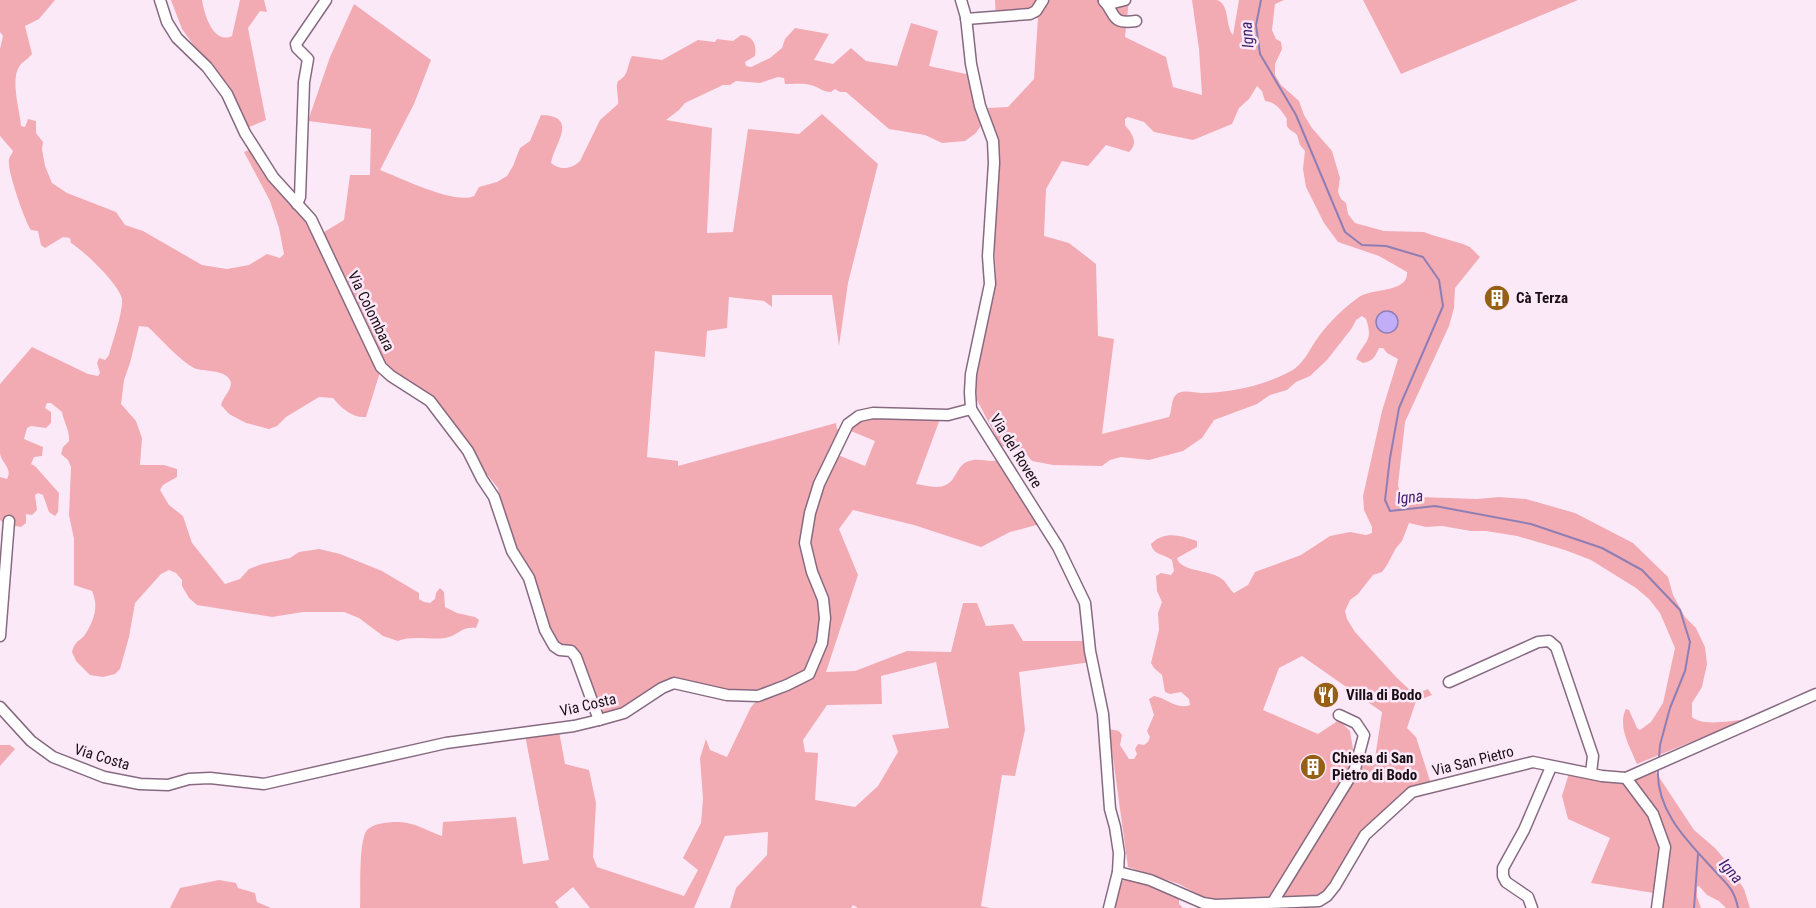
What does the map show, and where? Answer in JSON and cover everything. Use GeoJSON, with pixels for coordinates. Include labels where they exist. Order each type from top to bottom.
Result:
{"type":"FeatureCollection","features":[{"type":"Feature","properties":{"kind":"street","name":"Via Colombara"},"geometry":{"type":"LineString","coordinates":[[160,0],[167,22],[177,38],[207,67],[227,94],[254,147],[273,177],[311,219],[319,232],[331,265],[367,334],[381,367],[391,376],[430,400],[468,451],[482,480],[494,497],[512,551],[529,578],[545,630],[554,646],[560,650],[571,651],[576,657],[599,720]]}},
{"type":"Feature","properties":{"kind":"street"},"geometry":{"type":"LineString","coordinates":[[297,204],[300,197],[304,82],[308,59],[296,44],[326,0]]}},
{"type":"Feature","properties":{"kind":"street","name":"Via del Rovere"},"geometry":{"type":"LineString","coordinates":[[961,0],[978,95],[993,141],[994,163],[988,256],[990,285],[971,374],[971,409],[1058,546],[1085,603],[1092,661],[1103,714],[1110,809],[1119,853],[1118,872],[1109,908]]}},
{"type":"Feature","properties":{"kind":"street"},"geometry":{"type":"LineString","coordinates":[[966,19],[1030,14],[1036,11],[1044,0]]}},
{"type":"Feature","properties":{"kind":"street"},"geometry":{"type":"LineString","coordinates":[[1103,0],[1113,3],[1125,0]]}},
{"type":"Feature","properties":{"kind":"street"},"geometry":{"type":"LineString","coordinates":[[1103,0],[1117,19],[1124,22],[1136,21]]}},
{"type":"Feature","properties":{"kind":"street","name":"Via Costa"},"geometry":{"type":"LineString","coordinates":[[0,707],[31,741],[53,757],[104,777],[140,784],[168,785],[189,779],[210,778],[264,784],[446,743],[574,726],[599,720],[624,713],[662,688],[674,683],[727,694],[758,696],[793,683],[809,674],[822,643],[825,618],[823,599],[812,572],[805,543],[810,513],[819,484],[848,424],[858,416],[873,413],[948,415],[971,409]]}},
{"type":"Feature","properties":{"kind":"street"},"geometry":{"type":"LineString","coordinates":[[0,636],[9,521]]}},
{"type":"Feature","properties":{"kind":"street"},"geometry":{"type":"LineString","coordinates":[[1449,682],[1538,642],[1550,641],[1556,647],[1593,756],[1591,773]]}},
{"type":"Feature","properties":{"kind":"street"},"geometry":{"type":"LineString","coordinates":[[1657,908],[1665,847],[1653,814],[1626,778],[1816,694]]}},
{"type":"Feature","properties":{"kind":"street"},"geometry":{"type":"LineString","coordinates":[[1274,902],[1355,769],[1364,735],[1356,723],[1339,715]]}},
{"type":"Feature","properties":{"kind":"street","name":"Via San Pietro"},"geometry":{"type":"LineString","coordinates":[[1118,872],[1150,879],[1202,906],[1318,901],[1328,896],[1365,835],[1412,792],[1520,764],[1542,763],[1551,767],[1626,778]]}},
{"type":"Feature","properties":{"kind":"street"},"geometry":{"type":"LineString","coordinates":[[1532,908],[1528,897],[1506,882],[1503,868],[1529,820],[1551,767]]}},
{"type":"Feature","properties":{"kind":"shaded area"},"geometry":{"type":"Polygon","coordinates":[[[0,0],[55,0],[39,19],[25,26],[32,54],[21,64],[15,86],[21,126],[25,127],[28,119],[36,121],[36,133],[43,142],[45,166],[52,183],[67,193],[116,212],[125,225],[143,231],[202,265],[227,269],[249,265],[267,254],[280,258],[284,254],[279,228],[270,201],[244,152],[254,148],[319,235],[344,220],[350,175],[370,175],[371,129],[308,121],[330,57],[354,4],[431,60],[414,104],[380,170],[441,194],[465,198],[474,196],[479,187],[497,182],[507,176],[520,148],[530,141],[541,115],[559,120],[562,126],[551,163],[562,168],[577,164],[600,120],[618,104],[617,84],[626,73],[632,56],[662,60],[698,40],[733,41],[741,35],[749,37],[755,44],[755,56],[745,62],[746,66],[751,67],[770,58],[782,48],[785,39],[795,28],[829,34],[814,60],[833,64],[851,48],[866,61],[897,66],[911,23],[938,31],[929,66],[975,76],[984,121],[976,133],[965,141],[942,143],[925,135],[889,129],[846,92],[835,89],[828,92],[808,84],[785,84],[784,78],[778,77],[760,83],[736,81],[730,85],[723,85],[685,103],[666,120],[712,128],[707,233],[733,232],[748,129],[799,134],[822,114],[878,164],[848,283],[839,346],[832,295],[772,295],[772,307],[764,301],[729,297],[727,328],[707,331],[705,357],[655,351],[647,457],[678,461],[678,466],[836,423],[837,429],[842,431],[833,453],[865,466],[875,441],[851,431],[864,417],[940,419],[916,484],[931,487],[946,485],[951,482],[966,462],[1001,459],[1044,523],[1010,532],[981,547],[914,525],[853,510],[839,529],[858,575],[826,672],[855,671],[907,651],[951,652],[963,603],[977,603],[986,626],[1013,624],[1023,641],[1087,641],[1091,662],[1019,672],[1025,730],[1015,776],[1002,775],[981,906],[990,908],[858,908],[853,905],[851,908],[730,908],[736,888],[767,855],[768,832],[725,836],[694,908],[590,908],[573,887],[555,902],[559,908],[360,908],[361,855],[364,836],[371,827],[381,824],[407,823],[442,836],[443,822],[516,817],[523,864],[549,860],[525,735],[559,731],[565,764],[589,770],[596,803],[593,857],[597,867],[684,896],[698,870],[683,858],[701,823],[703,799],[700,758],[706,739],[710,750],[727,757],[751,707],[760,697],[678,681],[625,716],[624,719],[593,719],[579,651],[557,644],[549,631],[544,613],[509,551],[498,488],[474,459],[448,415],[381,369],[366,417],[347,412],[333,398],[319,397],[269,429],[246,423],[229,414],[221,405],[231,386],[227,376],[219,372],[194,368],[148,327],[139,326],[124,380],[121,404],[136,421],[142,438],[140,465],[164,465],[177,469],[177,477],[163,485],[160,490],[169,505],[183,516],[192,543],[225,584],[240,579],[249,569],[262,564],[290,558],[299,552],[319,549],[340,554],[382,571],[419,593],[419,599],[424,602],[430,603],[435,599],[440,588],[444,592],[445,607],[457,613],[475,617],[479,620],[476,628],[467,628],[445,638],[409,638],[398,641],[383,636],[359,618],[344,612],[303,612],[272,617],[197,605],[189,598],[182,586],[182,580],[176,573],[169,570],[161,574],[135,603],[120,669],[115,674],[103,677],[90,675],[76,661],[72,652],[75,644],[89,628],[95,608],[92,591],[74,585],[74,539],[69,515],[71,467],[68,460],[61,454],[63,447],[69,441],[68,430],[62,412],[51,403],[47,403],[45,408],[51,412],[51,423],[46,428],[31,426],[27,428],[24,439],[43,447],[42,456],[34,457],[31,464],[59,493],[58,512],[55,516],[49,512],[43,495],[38,493],[35,495],[37,510],[32,515],[26,514],[26,523],[21,527],[5,524],[0,520],[0,477],[7,479],[9,472],[0,453],[0,384],[32,347],[88,374],[98,376],[100,373],[97,363],[99,358],[105,360],[109,355],[122,299],[115,285],[92,260],[71,243],[70,238],[63,237],[45,248],[41,245],[38,231],[31,230],[28,225],[10,170],[9,160],[13,151],[0,136],[0,49],[3,36],[0,32],[0,0]],[[936,662],[881,676],[882,704],[827,705],[803,740],[805,752],[818,753],[815,800],[855,807],[878,786],[898,752],[892,735],[949,728],[936,662]]]}},
{"type":"Feature","properties":{"kind":"shaded area"},"geometry":{"type":"Polygon","coordinates":[[[171,0],[202,0],[211,26],[215,32],[225,38],[232,36],[240,0],[264,0],[267,12],[260,11],[248,28],[266,120],[247,128],[182,29],[171,0]]]}},
{"type":"Feature","properties":{"kind":"shaded area"},"geometry":{"type":"Polygon","coordinates":[[[995,0],[1129,0],[1125,37],[1166,57],[1173,87],[1202,95],[1199,49],[1192,0],[1221,2],[1226,10],[1233,35],[1239,0],[1284,0],[1275,4],[1272,30],[1276,39],[1281,42],[1282,49],[1275,64],[1275,75],[1281,85],[1299,101],[1312,128],[1332,151],[1340,178],[1338,192],[1346,203],[1348,214],[1355,223],[1384,231],[1424,232],[1463,244],[1470,247],[1480,257],[1455,288],[1454,308],[1449,326],[1405,422],[1398,485],[1401,497],[1408,503],[1413,498],[1420,497],[1526,499],[1575,513],[1633,543],[1668,577],[1673,595],[1685,617],[1696,628],[1705,647],[1707,664],[1702,687],[1692,703],[1692,717],[1703,722],[1745,720],[1637,764],[1625,736],[1623,722],[1626,709],[1629,710],[1640,730],[1651,722],[1663,703],[1675,648],[1660,613],[1649,599],[1636,588],[1591,560],[1565,550],[1517,536],[1442,526],[1426,527],[1409,523],[1402,541],[1382,572],[1373,575],[1358,594],[1350,600],[1345,611],[1355,632],[1397,678],[1412,692],[1419,693],[1428,689],[1432,695],[1416,701],[1407,728],[1416,737],[1431,784],[1389,812],[1323,896],[1209,900],[1179,884],[1128,867],[1109,729],[1119,731],[1122,735],[1120,745],[1129,759],[1134,759],[1138,744],[1144,745],[1150,737],[1147,731],[1154,715],[1149,699],[1154,696],[1180,706],[1190,705],[1189,699],[1181,692],[1170,694],[1165,692],[1162,675],[1151,663],[1159,630],[1158,613],[1162,602],[1157,591],[1156,576],[1161,573],[1171,575],[1174,571],[1172,560],[1156,552],[1151,544],[1167,536],[1179,536],[1197,541],[1197,547],[1177,558],[1179,563],[1216,576],[1224,581],[1234,593],[1248,585],[1255,572],[1301,555],[1330,536],[1350,532],[1366,535],[1372,533],[1372,527],[1364,510],[1363,496],[1382,411],[1398,359],[1383,348],[1379,348],[1369,361],[1363,363],[1356,359],[1367,341],[1369,332],[1366,319],[1362,316],[1356,320],[1327,360],[1310,376],[1296,382],[1287,390],[1270,395],[1257,404],[1214,420],[1202,438],[1183,451],[1149,460],[1121,457],[1110,460],[1102,466],[1053,465],[1032,461],[1023,450],[1001,446],[977,400],[975,380],[996,280],[993,214],[999,168],[999,145],[988,108],[1008,107],[1034,79],[1038,18],[996,20],[995,0]],[[1257,86],[1249,99],[1239,108],[1232,124],[1193,140],[1154,132],[1144,122],[1128,117],[1125,119],[1125,125],[1134,141],[1129,152],[1106,145],[1088,166],[1062,161],[1046,189],[1044,236],[1069,243],[1096,264],[1098,336],[1114,339],[1102,434],[1169,417],[1174,398],[1181,392],[1213,393],[1236,390],[1259,384],[1291,371],[1303,360],[1328,325],[1359,297],[1396,287],[1406,279],[1407,272],[1379,256],[1338,242],[1324,223],[1306,187],[1303,169],[1305,151],[1297,135],[1288,127],[1287,119],[1278,107],[1265,101],[1262,91],[1257,86]],[[1302,656],[1279,668],[1263,710],[1318,734],[1339,720],[1350,731],[1353,749],[1375,758],[1382,712],[1302,656]]]}},
{"type":"Feature","properties":{"kind":"shaded area"},"geometry":{"type":"Polygon","coordinates":[[[1363,0],[1578,0],[1401,74],[1363,0]]]}},
{"type":"Feature","properties":{"kind":"shaded area"},"geometry":{"type":"Polygon","coordinates":[[[1387,311],[1395,314],[1398,322],[1395,330],[1387,333],[1379,330],[1376,322],[1379,314],[1387,311]]]}},
{"type":"Feature","properties":{"kind":"shaded area"},"geometry":{"type":"Polygon","coordinates":[[[0,745],[10,745],[15,749],[0,766],[0,745]]]}},
{"type":"Feature","properties":{"kind":"shaded area"},"geometry":{"type":"Polygon","coordinates":[[[1651,765],[1694,830],[1726,861],[1744,889],[1750,908],[1726,908],[1719,901],[1707,895],[1699,886],[1697,897],[1701,908],[1659,908],[1660,894],[1591,883],[1610,838],[1568,819],[1562,796],[1569,773],[1605,779],[1651,765]]]}},
{"type":"Feature","properties":{"kind":"shaded area"},"geometry":{"type":"Polygon","coordinates":[[[1127,879],[1179,892],[1179,904],[1183,908],[1112,908],[1118,883],[1127,879]]]}},
{"type":"Feature","properties":{"kind":"shaded area"},"geometry":{"type":"Polygon","coordinates":[[[219,880],[236,883],[238,888],[255,893],[257,902],[271,908],[170,908],[180,888],[219,880]]]}},
{"type":"Feature","properties":{"kind":"waterway","name":"Igna"},"geometry":{"type":"LineString","coordinates":[[1261,0],[1256,25],[1260,54],[1296,115],[1345,232],[1362,245],[1386,246],[1423,257],[1439,280],[1443,306],[1399,408],[1385,500],[1390,511],[1435,506],[1531,524],[1602,548],[1642,570],[1680,610],[1690,642],[1685,671],[1670,708],[1660,745],[1659,758]]}},
{"type":"Feature","properties":{"kind":"waterway","name":"Igna"},"geometry":{"type":"LineString","coordinates":[[1658,767],[1658,783],[1667,811],[1693,848],[1729,887],[1738,908]]}},
{"type":"Feature","properties":{"kind":"waterway"},"geometry":{"type":"LineString","coordinates":[[1694,908],[1698,854]]}},
{"type":"Feature","properties":{"kind":"place","name":"Cà Terza"},"geometry":{"type":"Point","coordinates":[1497,298]}},
{"type":"Feature","properties":{"kind":"place","name":"Villa di Bodo"},"geometry":{"type":"Point","coordinates":[1326,695]}},
{"type":"Feature","properties":{"kind":"place","name":"Chiesa di San Pietro di Bodo"},"geometry":{"type":"Point","coordinates":[1313,767]}}]}
